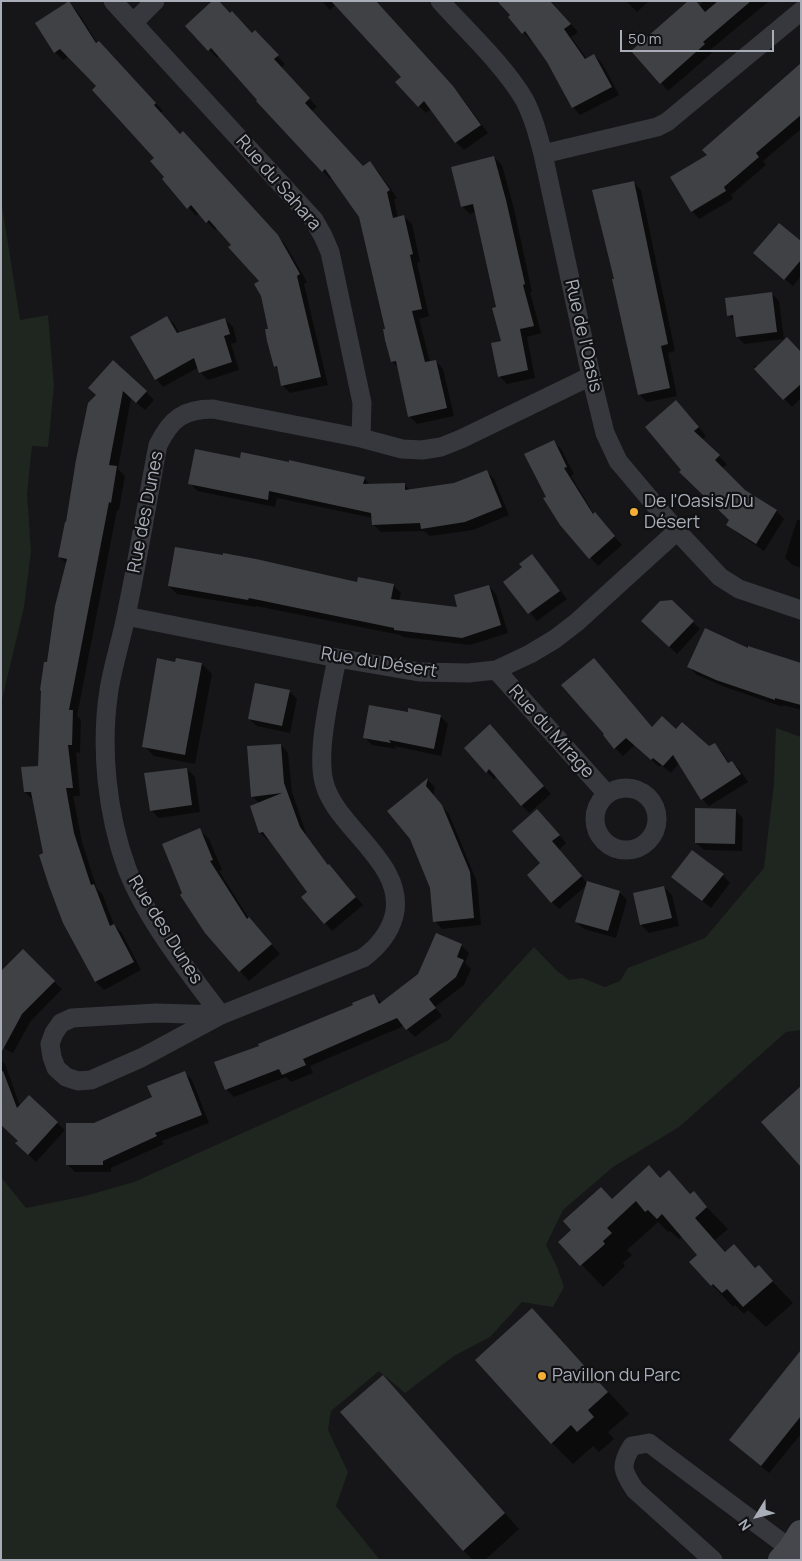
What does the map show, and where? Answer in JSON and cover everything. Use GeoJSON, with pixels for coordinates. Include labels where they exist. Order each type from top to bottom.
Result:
{"type":"FeatureCollection","features":[{"type":"Feature","properties":{"kind":"street","name":"Rue du Sahara"},"geometry":{"type":"LineString","coordinates":[[113,1],[314,220],[330,252],[362,403],[361,438]]}},
{"type":"Feature","properties":{"kind":"street"},"geometry":{"type":"LineString","coordinates":[[133,23],[155,1]]}},
{"type":"Feature","properties":{"kind":"street","name":"Rue de l'Oasis"},"geometry":{"type":"LineString","coordinates":[[440,1],[514,84],[533,119],[543,154],[591,376],[606,432],[618,461],[677,531],[713,570],[729,584],[752,594],[801,610]]}},
{"type":"Feature","properties":{"kind":"street"},"geometry":{"type":"LineString","coordinates":[[543,154],[657,127],[667,122],[801,11]]}},
{"type":"Feature","properties":{"kind":"street","name":"Rue des Dunes"},"geometry":{"type":"LineString","coordinates":[[221,1015],[186,968],[141,898],[128,869],[119,840],[112,812],[108,780],[106,721],[109,690],[126,616],[158,445],[165,430],[186,412],[213,409],[361,438],[402,449],[422,450],[441,447],[461,439],[591,376]]}},
{"type":"Feature","properties":{"kind":"street","name":"Rue du Désert"},"geometry":{"type":"LineString","coordinates":[[126,616],[337,658],[437,673],[468,673],[496,670],[530,654],[555,639],[577,622],[677,531]]}},
{"type":"Feature","properties":{"kind":"street","name":"Rue des Dunes"},"geometry":{"type":"LineString","coordinates":[[221,1015],[156,1013],[72,1018],[61,1023],[54,1033],[50,1044],[52,1057],[56,1068],[66,1077],[78,1081],[91,1080],[140,1058],[221,1015],[363,958],[374,950],[384,938],[392,924],[396,908],[387,871],[341,814],[330,798],[324,782],[322,748],[337,658]]}},
{"type":"Feature","properties":{"kind":"street","name":"Rue du Mirage"},"geometry":{"type":"LineString","coordinates":[[496,670],[607,794]]}},
{"type":"Feature","properties":{"kind":"street"},"geometry":{"type":"LineString","coordinates":[[713,1560],[635,1490],[623,1470],[624,1458],[632,1446],[649,1443],[793,1550]]}},
{"type":"Feature","properties":{"kind":"shaded area"},"geometry":{"type":"Polygon","coordinates":[[[1,199],[20,320],[48,315],[54,386],[48,447],[32,446],[27,494],[31,551],[24,607],[1,704],[1,199]]]}},
{"type":"Feature","properties":{"kind":"shaded area"},"geometry":{"type":"Polygon","coordinates":[[[776,728],[801,737],[801,1030],[786,1032],[679,1127],[613,1167],[563,1210],[546,1245],[564,1287],[553,1307],[522,1302],[490,1337],[454,1356],[405,1393],[379,1371],[331,1411],[328,1430],[348,1472],[336,1506],[380,1560],[1,1560],[1,1177],[26,1208],[85,1196],[134,1182],[449,1040],[534,947],[556,970],[569,980],[582,978],[605,987],[620,981],[628,968],[705,938],[764,868],[774,783],[776,728]]]}},
{"type":"Feature","properties":{"kind":"building"},"geometry":{"type":"Polygon","coordinates":[[[69,1],[96,43],[99,41],[156,103],[154,105],[180,134],[183,131],[278,235],[300,274],[297,276],[321,377],[281,386],[277,366],[274,367],[267,341],[265,329],[268,329],[261,296],[254,284],[259,281],[228,247],[231,245],[209,220],[206,223],[191,205],[187,209],[150,161],[154,158],[92,90],[96,86],[60,49],[54,53],[35,23],[69,1]]]}},
{"type":"Feature","properties":{"kind":"building"},"geometry":{"type":"Polygon","coordinates":[[[212,1],[219,1],[230,13],[232,11],[252,33],[255,30],[279,55],[274,59],[310,98],[305,103],[363,166],[370,161],[390,190],[387,192],[393,218],[404,215],[413,254],[410,255],[422,309],[412,311],[425,362],[436,360],[447,408],[408,417],[396,361],[391,362],[385,340],[383,329],[385,329],[359,217],[325,169],[322,172],[256,101],[211,48],[208,51],[185,26],[212,1]]]}},
{"type":"Feature","properties":{"kind":"building"},"geometry":{"type":"Polygon","coordinates":[[[331,1],[376,1],[453,86],[481,125],[455,143],[424,101],[418,107],[395,82],[401,77],[331,1]]]}},
{"type":"Feature","properties":{"kind":"building"},"geometry":{"type":"Polygon","coordinates":[[[497,1],[550,1],[571,24],[564,29],[585,59],[594,54],[612,87],[572,108],[547,62],[525,31],[522,34],[508,17],[510,15],[497,1]]]}},
{"type":"Feature","properties":{"kind":"building"},"geometry":{"type":"Polygon","coordinates":[[[688,1],[696,1],[705,12],[718,1],[751,1],[703,42],[705,44],[660,84],[631,51],[688,1]]]}},
{"type":"Feature","properties":{"kind":"building"},"geometry":{"type":"Polygon","coordinates":[[[801,63],[801,115],[756,153],[759,157],[724,187],[726,191],[691,212],[670,177],[707,155],[702,150],[801,63]]]}},
{"type":"Feature","properties":{"kind":"building"},"geometry":{"type":"Polygon","coordinates":[[[494,156],[506,200],[525,284],[523,285],[534,326],[520,329],[528,370],[498,377],[491,343],[501,341],[492,308],[496,307],[473,204],[461,207],[451,167],[494,156]]]}},
{"type":"Feature","properties":{"kind":"building"},"geometry":{"type":"Polygon","coordinates":[[[634,181],[668,344],[661,346],[670,388],[638,395],[612,279],[614,279],[592,190],[634,181]]]}},
{"type":"Feature","properties":{"kind":"building"},"geometry":{"type":"Polygon","coordinates":[[[779,223],[801,241],[801,260],[784,280],[753,253],[779,223]]]}},
{"type":"Feature","properties":{"kind":"building"},"geometry":{"type":"Polygon","coordinates":[[[772,292],[777,332],[736,337],[733,315],[727,316],[725,298],[772,292]]]}},
{"type":"Feature","properties":{"kind":"building"},"geometry":{"type":"Polygon","coordinates":[[[167,316],[177,333],[225,318],[230,334],[224,336],[232,362],[199,373],[194,358],[155,380],[130,337],[167,316]]]}},
{"type":"Feature","properties":{"kind":"building"},"geometry":{"type":"Polygon","coordinates":[[[787,337],[801,352],[801,384],[783,400],[754,369],[787,337]]]}},
{"type":"Feature","properties":{"kind":"building"},"geometry":{"type":"Polygon","coordinates":[[[113,360],[147,391],[136,403],[123,391],[109,465],[117,466],[111,503],[109,502],[69,710],[73,710],[72,745],[68,745],[73,788],[66,788],[74,833],[91,885],[94,884],[110,926],[114,924],[134,962],[95,982],[63,923],[49,886],[39,855],[43,853],[31,792],[24,792],[21,767],[38,766],[40,690],[44,662],[47,662],[55,606],[67,559],[58,557],[88,403],[96,395],[88,388],[113,360]]]}},
{"type":"Feature","properties":{"kind":"building"},"geometry":{"type":"Polygon","coordinates":[[[676,400],[699,427],[694,431],[720,455],[715,460],[745,490],[777,510],[756,544],[726,525],[729,520],[679,472],[681,470],[645,427],[676,400]]]}},
{"type":"Feature","properties":{"kind":"building"},"geometry":{"type":"Polygon","coordinates":[[[554,440],[567,467],[564,468],[593,514],[595,512],[615,536],[589,559],[560,525],[543,498],[546,497],[524,454],[554,440]]]}},
{"type":"Feature","properties":{"kind":"building"},"geometry":{"type":"Polygon","coordinates":[[[195,449],[240,458],[241,452],[289,462],[289,460],[365,477],[363,484],[405,483],[405,490],[454,483],[487,470],[502,507],[465,522],[421,529],[420,523],[372,525],[371,513],[269,491],[268,500],[188,484],[195,449]]]}},
{"type":"Feature","properties":{"kind":"building"},"geometry":{"type":"Polygon","coordinates":[[[175,547],[256,559],[357,582],[358,577],[394,584],[391,599],[457,607],[454,595],[489,585],[501,625],[462,638],[394,630],[394,628],[249,598],[248,600],[168,586],[175,547]]]}},
{"type":"Feature","properties":{"kind":"building"},"geometry":{"type":"Polygon","coordinates":[[[532,554],[560,591],[528,614],[503,582],[522,567],[519,564],[532,554]]]}},
{"type":"Feature","properties":{"kind":"building"},"geometry":{"type":"Polygon","coordinates":[[[672,600],[694,621],[669,647],[641,621],[660,601],[672,600]]]}},
{"type":"Feature","properties":{"kind":"building"},"geometry":{"type":"Polygon","coordinates":[[[705,628],[748,648],[748,646],[801,663],[801,705],[775,698],[775,700],[716,680],[687,667],[705,628]]]}},
{"type":"Feature","properties":{"kind":"building"},"geometry":{"type":"Polygon","coordinates":[[[157,658],[175,662],[176,658],[202,663],[185,755],[142,747],[157,658]]]}},
{"type":"Feature","properties":{"kind":"building"},"geometry":{"type":"Polygon","coordinates":[[[594,658],[652,727],[662,716],[676,729],[682,722],[709,746],[715,743],[728,763],[732,761],[741,774],[701,800],[673,755],[663,766],[653,758],[651,760],[626,738],[614,749],[604,734],[561,685],[594,658]]]}},
{"type":"Feature","properties":{"kind":"building"},"geometry":{"type":"Polygon","coordinates":[[[255,683],[290,690],[282,726],[248,719],[255,683]]]}},
{"type":"Feature","properties":{"kind":"building"},"geometry":{"type":"Polygon","coordinates":[[[369,705],[408,712],[408,708],[441,715],[434,749],[389,740],[391,743],[363,738],[369,705]]]}},
{"type":"Feature","properties":{"kind":"building"},"geometry":{"type":"Polygon","coordinates":[[[490,724],[544,786],[521,806],[489,769],[486,773],[464,748],[490,724]]]}},
{"type":"Feature","properties":{"kind":"building"},"geometry":{"type":"Polygon","coordinates":[[[281,744],[284,783],[300,827],[328,865],[356,897],[324,924],[301,897],[307,892],[263,832],[259,833],[250,806],[282,793],[251,797],[247,746],[281,744]]]}},
{"type":"Feature","properties":{"kind":"building"},"geometry":{"type":"Polygon","coordinates":[[[187,768],[192,805],[150,811],[144,773],[187,768]]]}},
{"type":"Feature","properties":{"kind":"building"},"geometry":{"type":"Polygon","coordinates":[[[428,778],[426,786],[442,805],[470,872],[474,918],[433,922],[430,888],[410,839],[387,811],[428,778]]]}},
{"type":"Feature","properties":{"kind":"building"},"geometry":{"type":"Polygon","coordinates":[[[695,808],[736,809],[735,844],[695,843],[695,808]]]}},
{"type":"Feature","properties":{"kind":"building"},"geometry":{"type":"Polygon","coordinates":[[[537,809],[560,835],[552,841],[582,876],[551,903],[527,875],[540,863],[512,831],[537,809]]]}},
{"type":"Feature","properties":{"kind":"building"},"geometry":{"type":"Polygon","coordinates":[[[200,828],[213,860],[210,861],[247,919],[249,917],[272,944],[239,972],[205,933],[180,895],[182,893],[162,844],[200,828]]]}},
{"type":"Feature","properties":{"kind":"building"},"geometry":{"type":"Polygon","coordinates":[[[692,850],[724,874],[702,901],[671,877],[692,850]]]}},
{"type":"Feature","properties":{"kind":"building"},"geometry":{"type":"Polygon","coordinates":[[[587,881],[620,891],[608,931],[575,922],[587,881]]]}},
{"type":"Feature","properties":{"kind":"building"},"geometry":{"type":"Polygon","coordinates":[[[664,886],[672,918],[640,925],[633,893],[664,886]]]}},
{"type":"Feature","properties":{"kind":"building"},"geometry":{"type":"Polygon","coordinates":[[[436,933],[462,944],[457,957],[464,960],[456,977],[429,999],[436,1008],[406,1030],[397,1018],[303,1059],[306,1065],[282,1075],[279,1069],[225,1090],[214,1062],[259,1046],[258,1044],[353,1005],[352,1003],[374,994],[379,1004],[418,974],[436,933]]]}},
{"type":"Feature","properties":{"kind":"building"},"geometry":{"type":"Polygon","coordinates":[[[23,949],[55,981],[22,1014],[1,1053],[1,971],[23,949]]]}},
{"type":"Feature","properties":{"kind":"building"},"geometry":{"type":"Polygon","coordinates":[[[3,1071],[17,1108],[29,1095],[58,1122],[28,1155],[15,1143],[18,1141],[1,1125],[1,1072],[3,1071]]]}},
{"type":"Feature","properties":{"kind":"building"},"geometry":{"type":"Polygon","coordinates":[[[185,1071],[202,1115],[155,1133],[157,1136],[103,1161],[103,1165],[66,1165],[66,1123],[94,1123],[152,1097],[147,1086],[185,1071]]]}},
{"type":"Feature","properties":{"kind":"building"},"geometry":{"type":"Polygon","coordinates":[[[801,1086],[801,1167],[761,1122],[801,1086]]]}},
{"type":"Feature","properties":{"kind":"building"},"geometry":{"type":"Polygon","coordinates":[[[649,1165],[660,1178],[669,1170],[690,1194],[694,1191],[707,1207],[695,1218],[725,1252],[734,1244],[755,1268],[759,1265],[773,1281],[743,1307],[727,1289],[722,1293],[713,1284],[711,1286],[689,1262],[697,1255],[662,1214],[657,1219],[648,1210],[645,1212],[636,1201],[607,1228],[612,1233],[603,1241],[605,1244],[580,1266],[558,1242],[571,1230],[563,1221],[601,1187],[612,1199],[649,1165]]]}},
{"type":"Feature","properties":{"kind":"building","name":"Pavillon du Parc"},"geometry":{"type":"Polygon","coordinates":[[[532,1308],[608,1392],[588,1410],[594,1417],[577,1432],[571,1425],[551,1444],[475,1360],[532,1308]]]}},
{"type":"Feature","properties":{"kind":"building"},"geometry":{"type":"Polygon","coordinates":[[[801,1350],[801,1416],[761,1466],[729,1440],[801,1350]]]}},
{"type":"Feature","properties":{"kind":"building"},"geometry":{"type":"Polygon","coordinates":[[[383,1375],[505,1513],[463,1551],[340,1412],[383,1375]]]}},
{"type":"Feature","properties":{"kind":"place","name":"De l'Oasis/Du Désert"},"geometry":{"type":"Point","coordinates":[634,512]}},
{"type":"Feature","properties":{"kind":"place","name":"Pavillon du Parc"},"geometry":{"type":"Point","coordinates":[542,1376]}}]}
